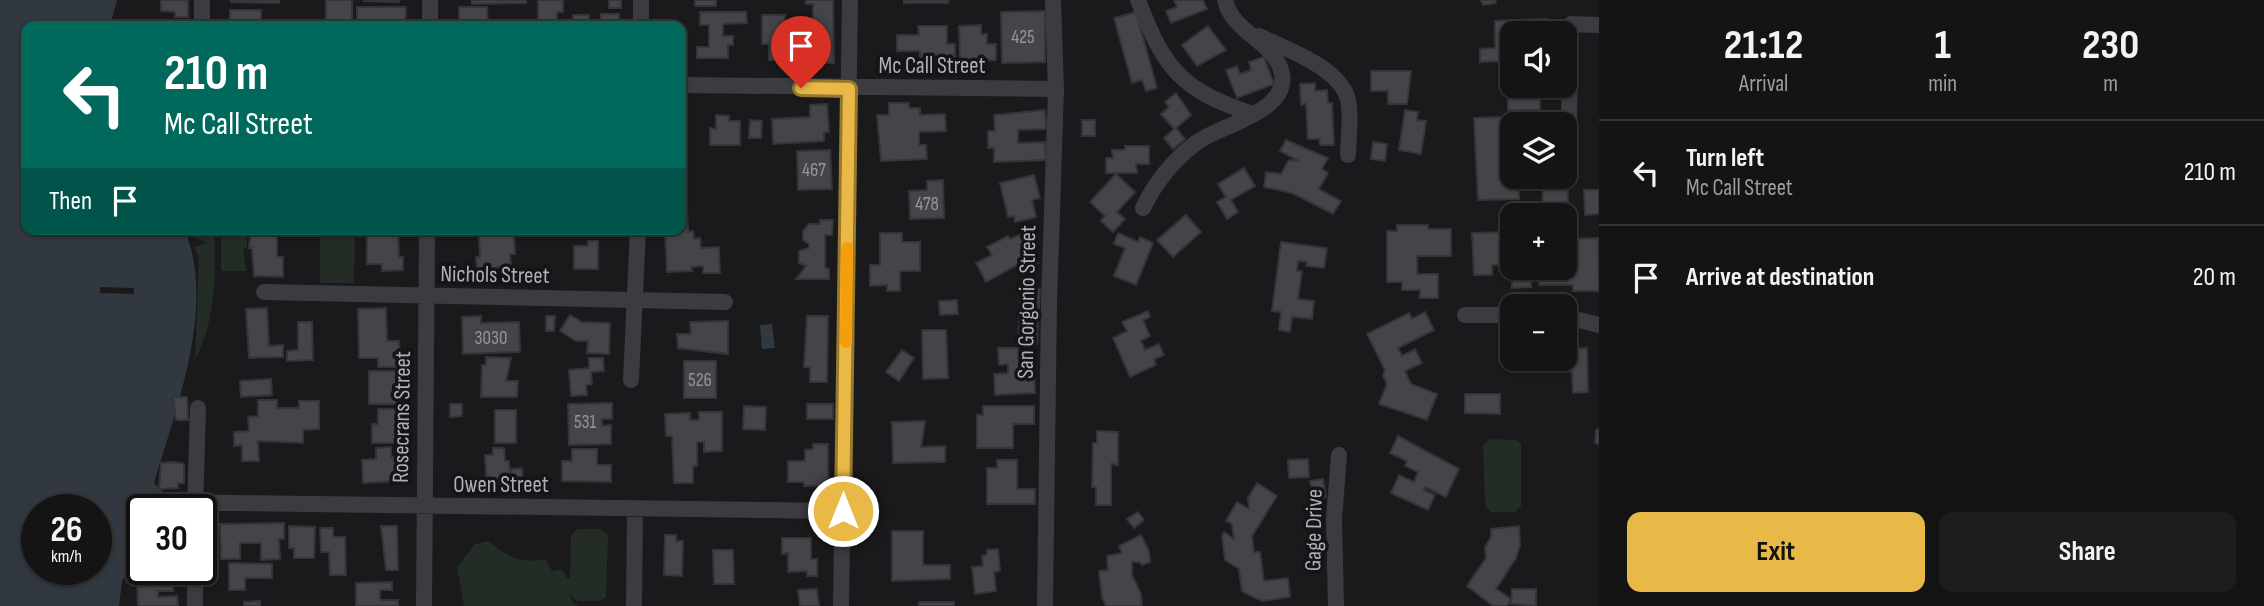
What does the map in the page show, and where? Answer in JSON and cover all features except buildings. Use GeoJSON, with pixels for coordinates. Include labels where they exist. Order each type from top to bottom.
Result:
{"type":"FeatureCollection","features":[{"type":"Feature","properties":{"kind":"street"},"geometry":{"type":"LineString","coordinates":[[202,0],[202,21]]}},
{"type":"Feature","properties":{"kind":"street"},"geometry":{"type":"LineString","coordinates":[[430,0],[430,21]]}},
{"type":"Feature","properties":{"kind":"street"},"geometry":{"type":"LineString","coordinates":[[641,0],[641,21]]}},
{"type":"Feature","properties":{"kind":"street"},"geometry":{"type":"LineString","coordinates":[[841,606],[850,0]]}},
{"type":"Feature","properties":{"kind":"street","name":"San Gorgonio Street"},"geometry":{"type":"LineString","coordinates":[[1045,606],[1049,302],[1056,89],[1053,0]]}},
{"type":"Feature","properties":{"kind":"street"},"geometry":{"type":"LineString","coordinates":[[1138,0],[1153,38],[1168,63],[1187,84],[1212,101],[1252,114]]}},
{"type":"Feature","properties":{"kind":"street"},"geometry":{"type":"LineString","coordinates":[[1143,208],[1157,180],[1180,156],[1199,141],[1266,108],[1279,95],[1283,78],[1279,63],[1228,13],[1225,0]]}},
{"type":"Feature","properties":{"kind":"street"},"geometry":{"type":"LineString","coordinates":[[1569,112],[1571,24],[1599,25]]}},
{"type":"Feature","properties":{"kind":"street"},"geometry":{"type":"LineString","coordinates":[[1244,30],[1299,55],[1340,80],[1348,101],[1348,155]]}},
{"type":"Feature","properties":{"kind":"street","name":"Mc Call Street"},"geometry":{"type":"LineString","coordinates":[[686,85],[849,89],[1056,89]]}},
{"type":"Feature","properties":{"kind":"street","name":"Rosecrans Street"},"geometry":{"type":"LineString","coordinates":[[424,606],[427,235]]}},
{"type":"Feature","properties":{"kind":"street"},"geometry":{"type":"LineString","coordinates":[[631,380],[637,300],[638,235]]}},
{"type":"Feature","properties":{"kind":"street","name":"Nichols Street"},"geometry":{"type":"LineString","coordinates":[[264,292],[725,302]]}},
{"type":"Feature","properties":{"kind":"street"},"geometry":{"type":"LineString","coordinates":[[1465,315],[1500,315]]}},
{"type":"Feature","properties":{"kind":"street"},"geometry":{"type":"LineString","coordinates":[[1577,318],[1599,325]]}},
{"type":"Feature","properties":{"kind":"street"},"geometry":{"type":"LineString","coordinates":[[195,494],[198,408]]}},
{"type":"Feature","properties":{"kind":"street","name":"Gage Drive"},"geometry":{"type":"LineString","coordinates":[[1336,606],[1335,519],[1339,455]]}},
{"type":"Feature","properties":{"kind":"street","name":"Owen Street"},"geometry":{"type":"LineString","coordinates":[[217,506],[843,511]]}},
{"type":"Feature","properties":{"kind":"street"},"geometry":{"type":"LineString","coordinates":[[634,606],[635,509]]}},
{"type":"Feature","properties":{"kind":"street"},"geometry":{"type":"LineString","coordinates":[[195,585],[195,606]]}},
{"type":"Feature","properties":{"kind":"shaded area"},"geometry":{"type":"Polygon","coordinates":[[[0,0],[117,0],[111,21],[21,21],[21,235],[186,235],[193,258],[195,322],[182,390],[154,483],[163,492],[126,494],[126,573],[119,606],[0,606],[0,0]]]}},
{"type":"Feature","properties":{"kind":"shaded area"},"geometry":{"type":"Polygon","coordinates":[[[191,235],[214,235],[211,313],[195,360],[199,257],[194,247],[207,243],[191,235]]]}},
{"type":"Feature","properties":{"kind":"shaded area"},"geometry":{"type":"Polygon","coordinates":[[[221,235],[247,235],[247,247],[243,250],[246,271],[221,271],[221,235]]]}},
{"type":"Feature","properties":{"kind":"shaded area"},"geometry":{"type":"Polygon","coordinates":[[[320,235],[355,235],[354,283],[320,283],[320,235]]]}},
{"type":"Feature","properties":{"kind":"shaded area"},"geometry":{"type":"Polygon","coordinates":[[[772,324],[775,348],[762,349],[760,325],[772,324]]]}},
{"type":"Feature","properties":{"kind":"shaded area"},"geometry":{"type":"Polygon","coordinates":[[[1491,439],[1516,440],[1521,444],[1521,506],[1515,512],[1491,512],[1485,505],[1483,445],[1491,439]]]}},
{"type":"Feature","properties":{"kind":"shaded area"},"geometry":{"type":"Polygon","coordinates":[[[577,529],[601,529],[608,535],[606,597],[601,601],[576,601],[570,594],[573,603],[578,606],[464,606],[457,567],[475,544],[489,541],[521,560],[545,559],[552,571],[562,569],[567,578],[570,578],[571,536],[577,529]]]}},
{"type":"Feature","properties":{"kind":"pier"},"geometry":{"type":"Polygon","coordinates":[[[100,287],[134,288],[134,294],[100,293],[100,287]]]}},
{"type":"Feature","properties":{"kind":"slow traffic"},"geometry":{"type":"LineString","coordinates":[[846,342],[847,248]]}},
{"type":"Feature","properties":{"kind":"route"},"geometry":{"type":"LineString","coordinates":[[801,88],[849,89],[843,511]]}}]}
